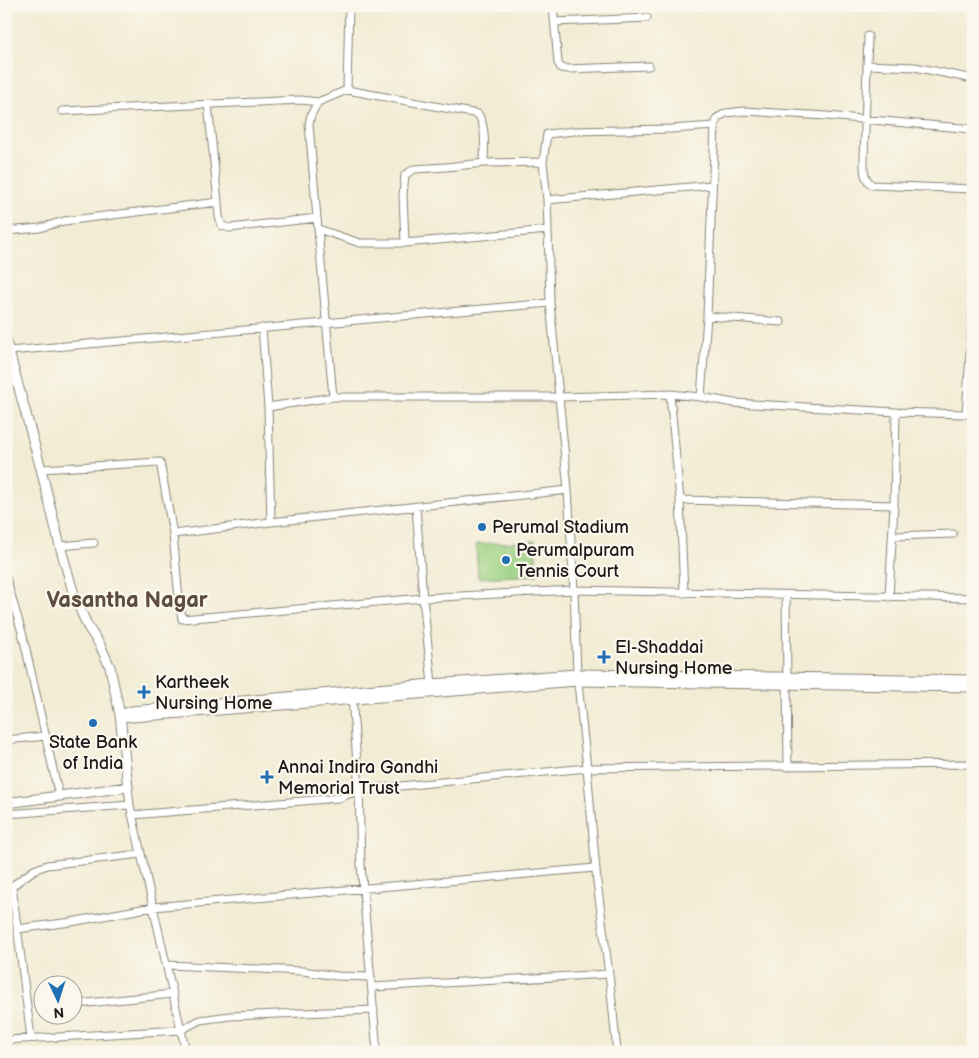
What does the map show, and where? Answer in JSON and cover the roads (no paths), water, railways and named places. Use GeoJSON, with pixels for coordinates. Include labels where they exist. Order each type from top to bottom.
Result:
{"type":"FeatureCollection","features":[{"type":"Feature","properties":{"kind":"street"},"geometry":{"type":"LineString","coordinates":[[347,90],[349,6]]}},
{"type":"Feature","properties":{"kind":"street"},"geometry":{"type":"LineString","coordinates":[[553,6],[558,63],[562,68],[649,66]]}},
{"type":"Feature","properties":{"kind":"street"},"geometry":{"type":"LineString","coordinates":[[554,22],[647,18]]}},
{"type":"Feature","properties":{"kind":"street"},"geometry":{"type":"LineString","coordinates":[[868,36],[864,174],[867,181],[872,185],[973,189]]}},
{"type":"Feature","properties":{"kind":"street"},"geometry":{"type":"LineString","coordinates":[[868,65],[915,67],[973,79]]}},
{"type":"Feature","properties":{"kind":"street"},"geometry":{"type":"LineString","coordinates":[[62,111],[301,100],[318,102],[347,90],[478,114],[481,118],[484,136],[484,163]]}},
{"type":"Feature","properties":{"kind":"street"},"geometry":{"type":"LineString","coordinates":[[318,102],[311,115],[309,124],[333,397]]}},
{"type":"Feature","properties":{"kind":"street"},"geometry":{"type":"LineString","coordinates":[[208,104],[219,217],[222,226],[230,228],[317,218]]}},
{"type":"Feature","properties":{"kind":"street"},"geometry":{"type":"LineString","coordinates":[[701,397],[707,316],[715,126],[717,118],[726,113],[744,110],[973,129]]}},
{"type":"Feature","properties":{"kind":"street"},"geometry":{"type":"LineString","coordinates":[[617,1052],[577,677],[568,490],[550,304],[547,200],[543,162],[546,134],[574,131],[715,126]]}},
{"type":"Feature","properties":{"kind":"street"},"geometry":{"type":"LineString","coordinates":[[405,243],[403,195],[405,175],[414,169],[484,163],[543,162]]}},
{"type":"Feature","properties":{"kind":"street"},"geometry":{"type":"LineString","coordinates":[[547,200],[712,185]]}},
{"type":"Feature","properties":{"kind":"street"},"geometry":{"type":"LineString","coordinates":[[6,232],[40,228],[64,221],[218,202]]}},
{"type":"Feature","properties":{"kind":"street"},"geometry":{"type":"LineString","coordinates":[[318,229],[360,243],[405,243],[548,230]]}},
{"type":"Feature","properties":{"kind":"street"},"geometry":{"type":"LineString","coordinates":[[9,351],[550,304]]}},
{"type":"Feature","properties":{"kind":"street"},"geometry":{"type":"LineString","coordinates":[[268,407],[333,397],[559,397],[670,394],[734,403],[970,414],[973,309]]}},
{"type":"Feature","properties":{"kind":"street"},"geometry":{"type":"LineString","coordinates":[[707,316],[781,322]]}},
{"type":"Feature","properties":{"kind":"street"},"geometry":{"type":"LineString","coordinates":[[262,328],[268,407],[271,522]]}},
{"type":"Feature","properties":{"kind":"street"},"geometry":{"type":"LineString","coordinates":[[6,341],[11,374],[41,469],[60,546],[79,608],[100,645],[110,668],[120,715],[130,806],[186,1052]]}},
{"type":"Feature","properties":{"kind":"street"},"geometry":{"type":"LineString","coordinates":[[670,394],[680,500],[684,593]]}},
{"type":"Feature","properties":{"kind":"street"},"geometry":{"type":"LineString","coordinates":[[889,597],[893,536],[896,412]]}},
{"type":"Feature","properties":{"kind":"street"},"geometry":{"type":"LineString","coordinates":[[41,469],[160,462],[173,534],[182,618],[423,598],[574,590],[973,598]]}},
{"type":"Feature","properties":{"kind":"street"},"geometry":{"type":"LineString","coordinates":[[173,534],[568,490]]}},
{"type":"Feature","properties":{"kind":"street"},"geometry":{"type":"LineString","coordinates":[[680,500],[894,505]]}},
{"type":"Feature","properties":{"kind":"street"},"geometry":{"type":"LineString","coordinates":[[416,507],[432,684]]}},
{"type":"Feature","properties":{"kind":"street"},"geometry":{"type":"LineString","coordinates":[[893,536],[953,534]]}},
{"type":"Feature","properties":{"kind":"street"},"geometry":{"type":"LineString","coordinates":[[60,546],[94,543]]}},
{"type":"Feature","properties":{"kind":"street"},"geometry":{"type":"LineString","coordinates":[[6,578],[23,636],[59,796]]}},
{"type":"Feature","properties":{"kind":"street"},"geometry":{"type":"LineString","coordinates":[[786,595],[788,766]]}},
{"type":"Feature","properties":{"kind":"street"},"geometry":{"type":"LineString","coordinates":[[120,715],[132,711],[577,677]]}},
{"type":"Feature","properties":{"kind":"street"},"geometry":{"type":"LineString","coordinates":[[352,695],[432,684],[577,677],[973,687]]}},
{"type":"Feature","properties":{"kind":"street"},"geometry":{"type":"LineString","coordinates":[[787,681],[973,680]]}},
{"type":"Feature","properties":{"kind":"street"},"geometry":{"type":"LineString","coordinates":[[352,695],[359,790],[361,865],[377,1052]]}},
{"type":"Feature","properties":{"kind":"street"},"geometry":{"type":"LineString","coordinates":[[6,740],[46,736]]}},
{"type":"Feature","properties":{"kind":"street"},"geometry":{"type":"LineString","coordinates":[[132,815],[338,798],[359,790],[587,768],[973,764]]}},
{"type":"Feature","properties":{"kind":"street"},"geometry":{"type":"LineString","coordinates":[[6,803],[128,786]]}},
{"type":"Feature","properties":{"kind":"street"},"geometry":{"type":"LineString","coordinates":[[6,814],[130,806]]}},
{"type":"Feature","properties":{"kind":"street"},"geometry":{"type":"LineString","coordinates":[[31,1038],[18,929],[9,886],[34,870],[47,865],[141,854]]}},
{"type":"Feature","properties":{"kind":"street"},"geometry":{"type":"LineString","coordinates":[[18,929],[72,922],[153,907],[596,868]]}},
{"type":"Feature","properties":{"kind":"street"},"geometry":{"type":"LineString","coordinates":[[166,965],[303,970],[337,976],[371,977]]}},
{"type":"Feature","properties":{"kind":"street"},"geometry":{"type":"LineString","coordinates":[[372,988],[609,974]]}},
{"type":"Feature","properties":{"kind":"street"},"geometry":{"type":"LineString","coordinates":[[82,1004],[173,994]]}},
{"type":"Feature","properties":{"kind":"street"},"geometry":{"type":"LineString","coordinates":[[6,1040],[181,1030],[200,1020],[230,1016],[374,1010]]}},
{"type":"Feature","properties":{"kind":"place","name":"Perumal Stadium"},"geometry":{"type":"Point","coordinates":[482,527]}},
{"type":"Feature","properties":{"kind":"place","name":"Perumalpuram Tennis Court"},"geometry":{"type":"Point","coordinates":[506,560]}},
{"type":"Feature","properties":{"kind":"place","name":"El-Shaddai Nursing Home"},"geometry":{"type":"Point","coordinates":[604,657]}},
{"type":"Feature","properties":{"kind":"place","name":"Kartheek Nursing Home"},"geometry":{"type":"Point","coordinates":[144,692]}},
{"type":"Feature","properties":{"kind":"place","name":"State Bank of India"},"geometry":{"type":"Point","coordinates":[93,723]}},
{"type":"Feature","properties":{"kind":"place","name":"Annai Indira Gandhi Memorial Trust"},"geometry":{"type":"Point","coordinates":[267,777]}},
{"type":"Feature","properties":{"kind":"district","name":"Vasantha Nagar"},"geometry":{"type":"Point","coordinates":[127,599]}}]}
